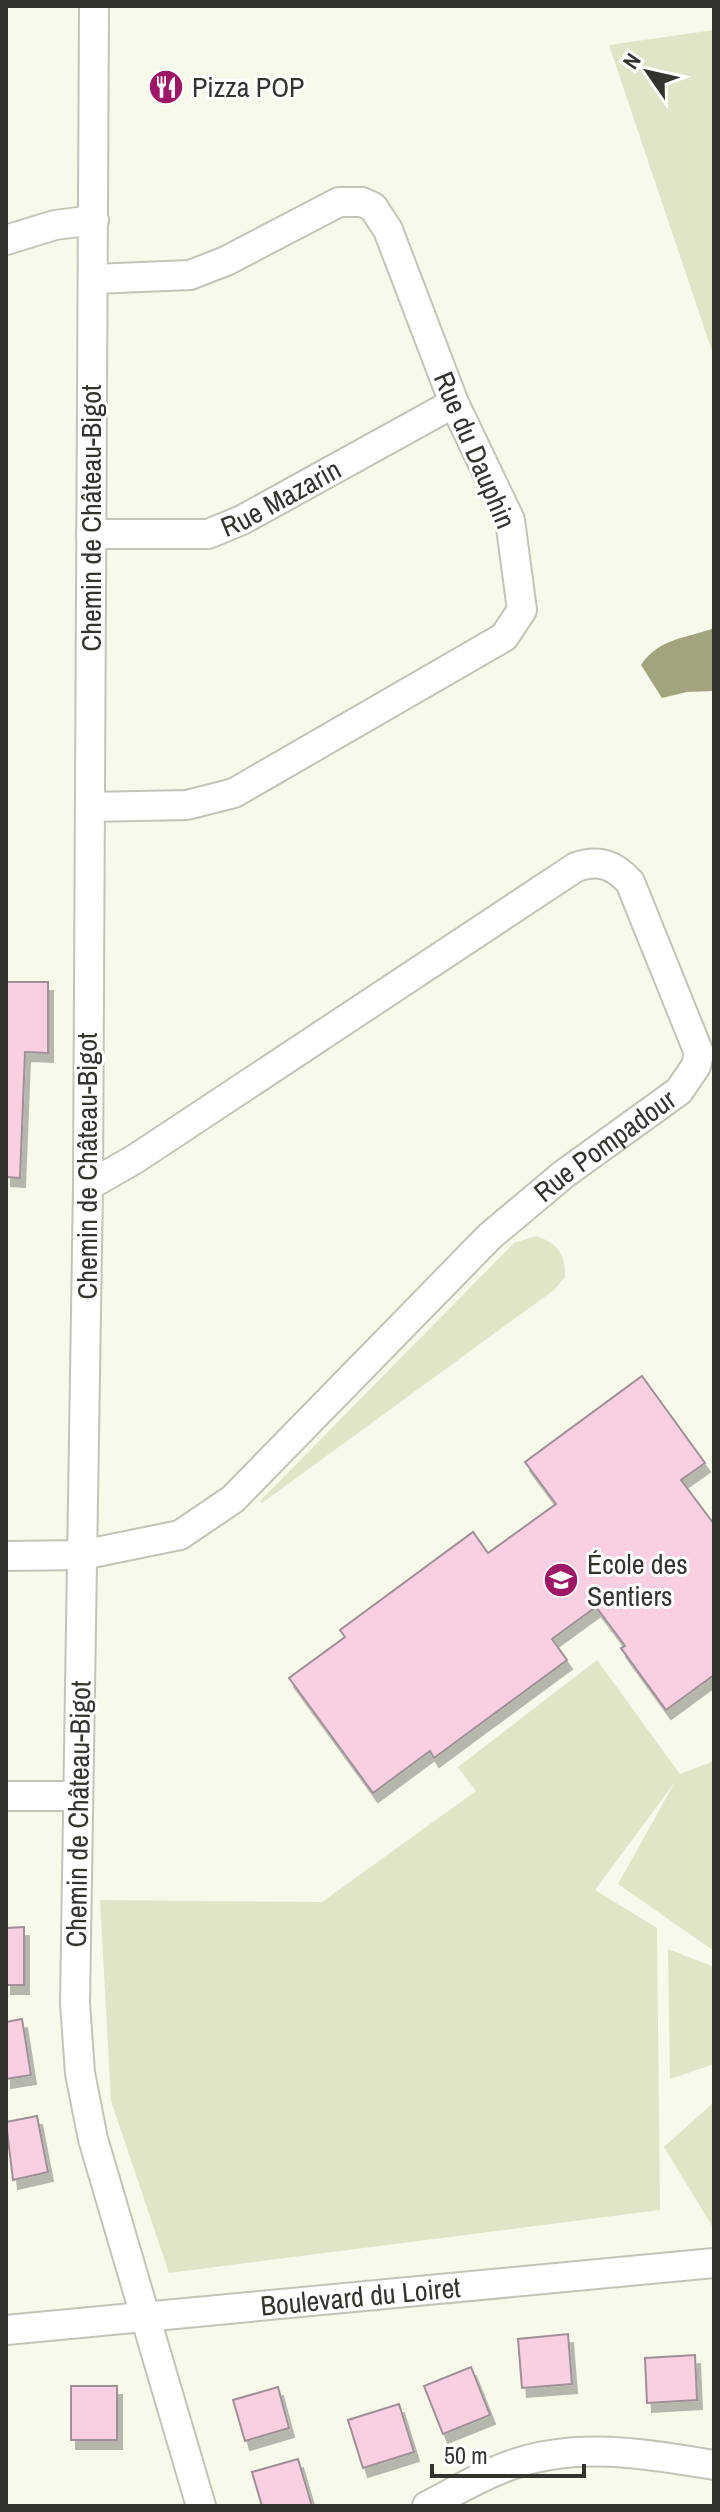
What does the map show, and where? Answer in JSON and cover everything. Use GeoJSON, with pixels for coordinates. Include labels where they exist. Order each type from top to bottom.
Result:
{"type":"FeatureCollection","features":[{"type":"Feature","properties":{"kind":"street","name":"Chemin de Château-Bigot"},"geometry":{"type":"LineString","coordinates":[[94,6],[88,1186],[75,2003],[80,2073],[93,2139],[201,2506]]}},
{"type":"Feature","properties":{"kind":"street","name":"Rue du Dauphin"},"geometry":{"type":"LineString","coordinates":[[90,807],[187,805],[234,793],[504,637],[522,610],[510,520],[454,403],[388,230],[373,207],[362,202],[339,202],[226,261],[190,275],[93,279]]}},
{"type":"Feature","properties":{"kind":"street"},"geometry":{"type":"LineString","coordinates":[[6,240],[55,225],[94,220]]}},
{"type":"Feature","properties":{"kind":"street","name":"Rue Mazarin"},"geometry":{"type":"LineString","coordinates":[[91,534],[208,534],[242,520],[454,403]]}},
{"type":"Feature","properties":{"kind":"street","name":"Rue Pompadour"},"geometry":{"type":"LineString","coordinates":[[82,1555],[180,1535],[233,1499],[490,1236],[564,1174],[679,1091],[696,1066],[699,1053],[630,882],[618,870],[592,862],[576,867],[135,1159],[88,1186]]}},
{"type":"Feature","properties":{"kind":"street"},"geometry":{"type":"LineString","coordinates":[[6,1556],[82,1555]]}},
{"type":"Feature","properties":{"kind":"street"},"geometry":{"type":"LineString","coordinates":[[6,1796],[77,1796]]}},
{"type":"Feature","properties":{"kind":"street","name":"Boulevard du Loiret"},"geometry":{"type":"LineString","coordinates":[[6,2330],[714,2263]]}},
{"type":"Feature","properties":{"kind":"street"},"geometry":{"type":"LineString","coordinates":[[427,2506],[469,2496],[512,2464],[554,2455],[636,2452],[714,2465]]}},
{"type":"Feature","properties":{"kind":"shaded area"},"geometry":{"type":"Polygon","coordinates":[[[714,30],[714,357],[609,45],[714,30]]]}},
{"type":"Feature","properties":{"kind":"shaded area"},"geometry":{"type":"Polygon","coordinates":[[[714,628],[714,691],[687,692],[662,698],[641,665],[665,644],[714,628]]]}},
{"type":"Feature","properties":{"kind":"shaded area"},"geometry":{"type":"Polygon","coordinates":[[[536,1236],[555,1246],[564,1262],[565,1277],[554,1290],[262,1503],[260,1501],[514,1243],[536,1236]]]}},
{"type":"Feature","properties":{"kind":"shaded area"},"geometry":{"type":"Polygon","coordinates":[[[597,1660],[680,1774],[714,1761],[714,1951],[618,1884],[675,1782],[595,1890],[657,1928],[660,2210],[169,2273],[111,2101],[100,1900],[322,1902],[476,1791],[458,1767],[597,1660]]]}},
{"type":"Feature","properties":{"kind":"shaded area"},"geometry":{"type":"Polygon","coordinates":[[[668,1949],[714,1967],[714,2064],[670,2079],[668,1949]]]}},
{"type":"Feature","properties":{"kind":"shaded area"},"geometry":{"type":"Polygon","coordinates":[[[714,2102],[714,2229],[664,2147],[714,2102]]]}},
{"type":"Feature","properties":{"kind":"building"},"geometry":{"type":"Polygon","coordinates":[[[6,982],[48,982],[48,1053],[25,1052],[20,1178],[6,1177],[6,982]]]}},
{"type":"Feature","properties":{"kind":"building","name":"École des Sentiers"},"geometry":{"type":"Polygon","coordinates":[[[642,1376],[705,1463],[681,1480],[714,1524],[714,1675],[666,1710],[596,1607],[552,1639],[567,1660],[434,1758],[430,1751],[373,1793],[289,1678],[345,1637],[340,1630],[473,1532],[488,1553],[556,1504],[525,1462],[642,1376]]]}},
{"type":"Feature","properties":{"kind":"building"},"geometry":{"type":"Polygon","coordinates":[[[24,1927],[24,1985],[6,1985],[6,1928],[24,1927]]]}},
{"type":"Feature","properties":{"kind":"building"},"geometry":{"type":"Polygon","coordinates":[[[22,2019],[31,2075],[6,2079],[6,2022],[22,2019]]]}},
{"type":"Feature","properties":{"kind":"building"},"geometry":{"type":"Polygon","coordinates":[[[37,2116],[48,2172],[13,2180],[6,2122],[37,2116]]]}},
{"type":"Feature","properties":{"kind":"building"},"geometry":{"type":"Polygon","coordinates":[[[568,2334],[572,2384],[522,2388],[518,2339],[568,2334]]]}},
{"type":"Feature","properties":{"kind":"building"},"geometry":{"type":"Polygon","coordinates":[[[695,2355],[697,2400],[647,2403],[645,2358],[695,2355]]]}},
{"type":"Feature","properties":{"kind":"building"},"geometry":{"type":"Polygon","coordinates":[[[471,2367],[490,2415],[443,2434],[424,2386],[471,2367]]]}},
{"type":"Feature","properties":{"kind":"building"},"geometry":{"type":"Polygon","coordinates":[[[71,2386],[117,2386],[117,2440],[71,2440],[71,2386]]]}},
{"type":"Feature","properties":{"kind":"building"},"geometry":{"type":"Polygon","coordinates":[[[278,2387],[289,2428],[245,2441],[233,2400],[278,2387]]]}},
{"type":"Feature","properties":{"kind":"building"},"geometry":{"type":"Polygon","coordinates":[[[399,2404],[414,2452],[363,2468],[348,2420],[399,2404]]]}},
{"type":"Feature","properties":{"kind":"building"},"geometry":{"type":"Polygon","coordinates":[[[298,2459],[312,2506],[262,2506],[252,2472],[298,2459]]]}},
{"type":"Feature","properties":{"kind":"place","name":"Pizza POP"},"geometry":{"type":"Point","coordinates":[166,87]}},
{"type":"Feature","properties":{"kind":"place","name":"École des Sentiers"},"geometry":{"type":"Point","coordinates":[561,1580]}}]}
